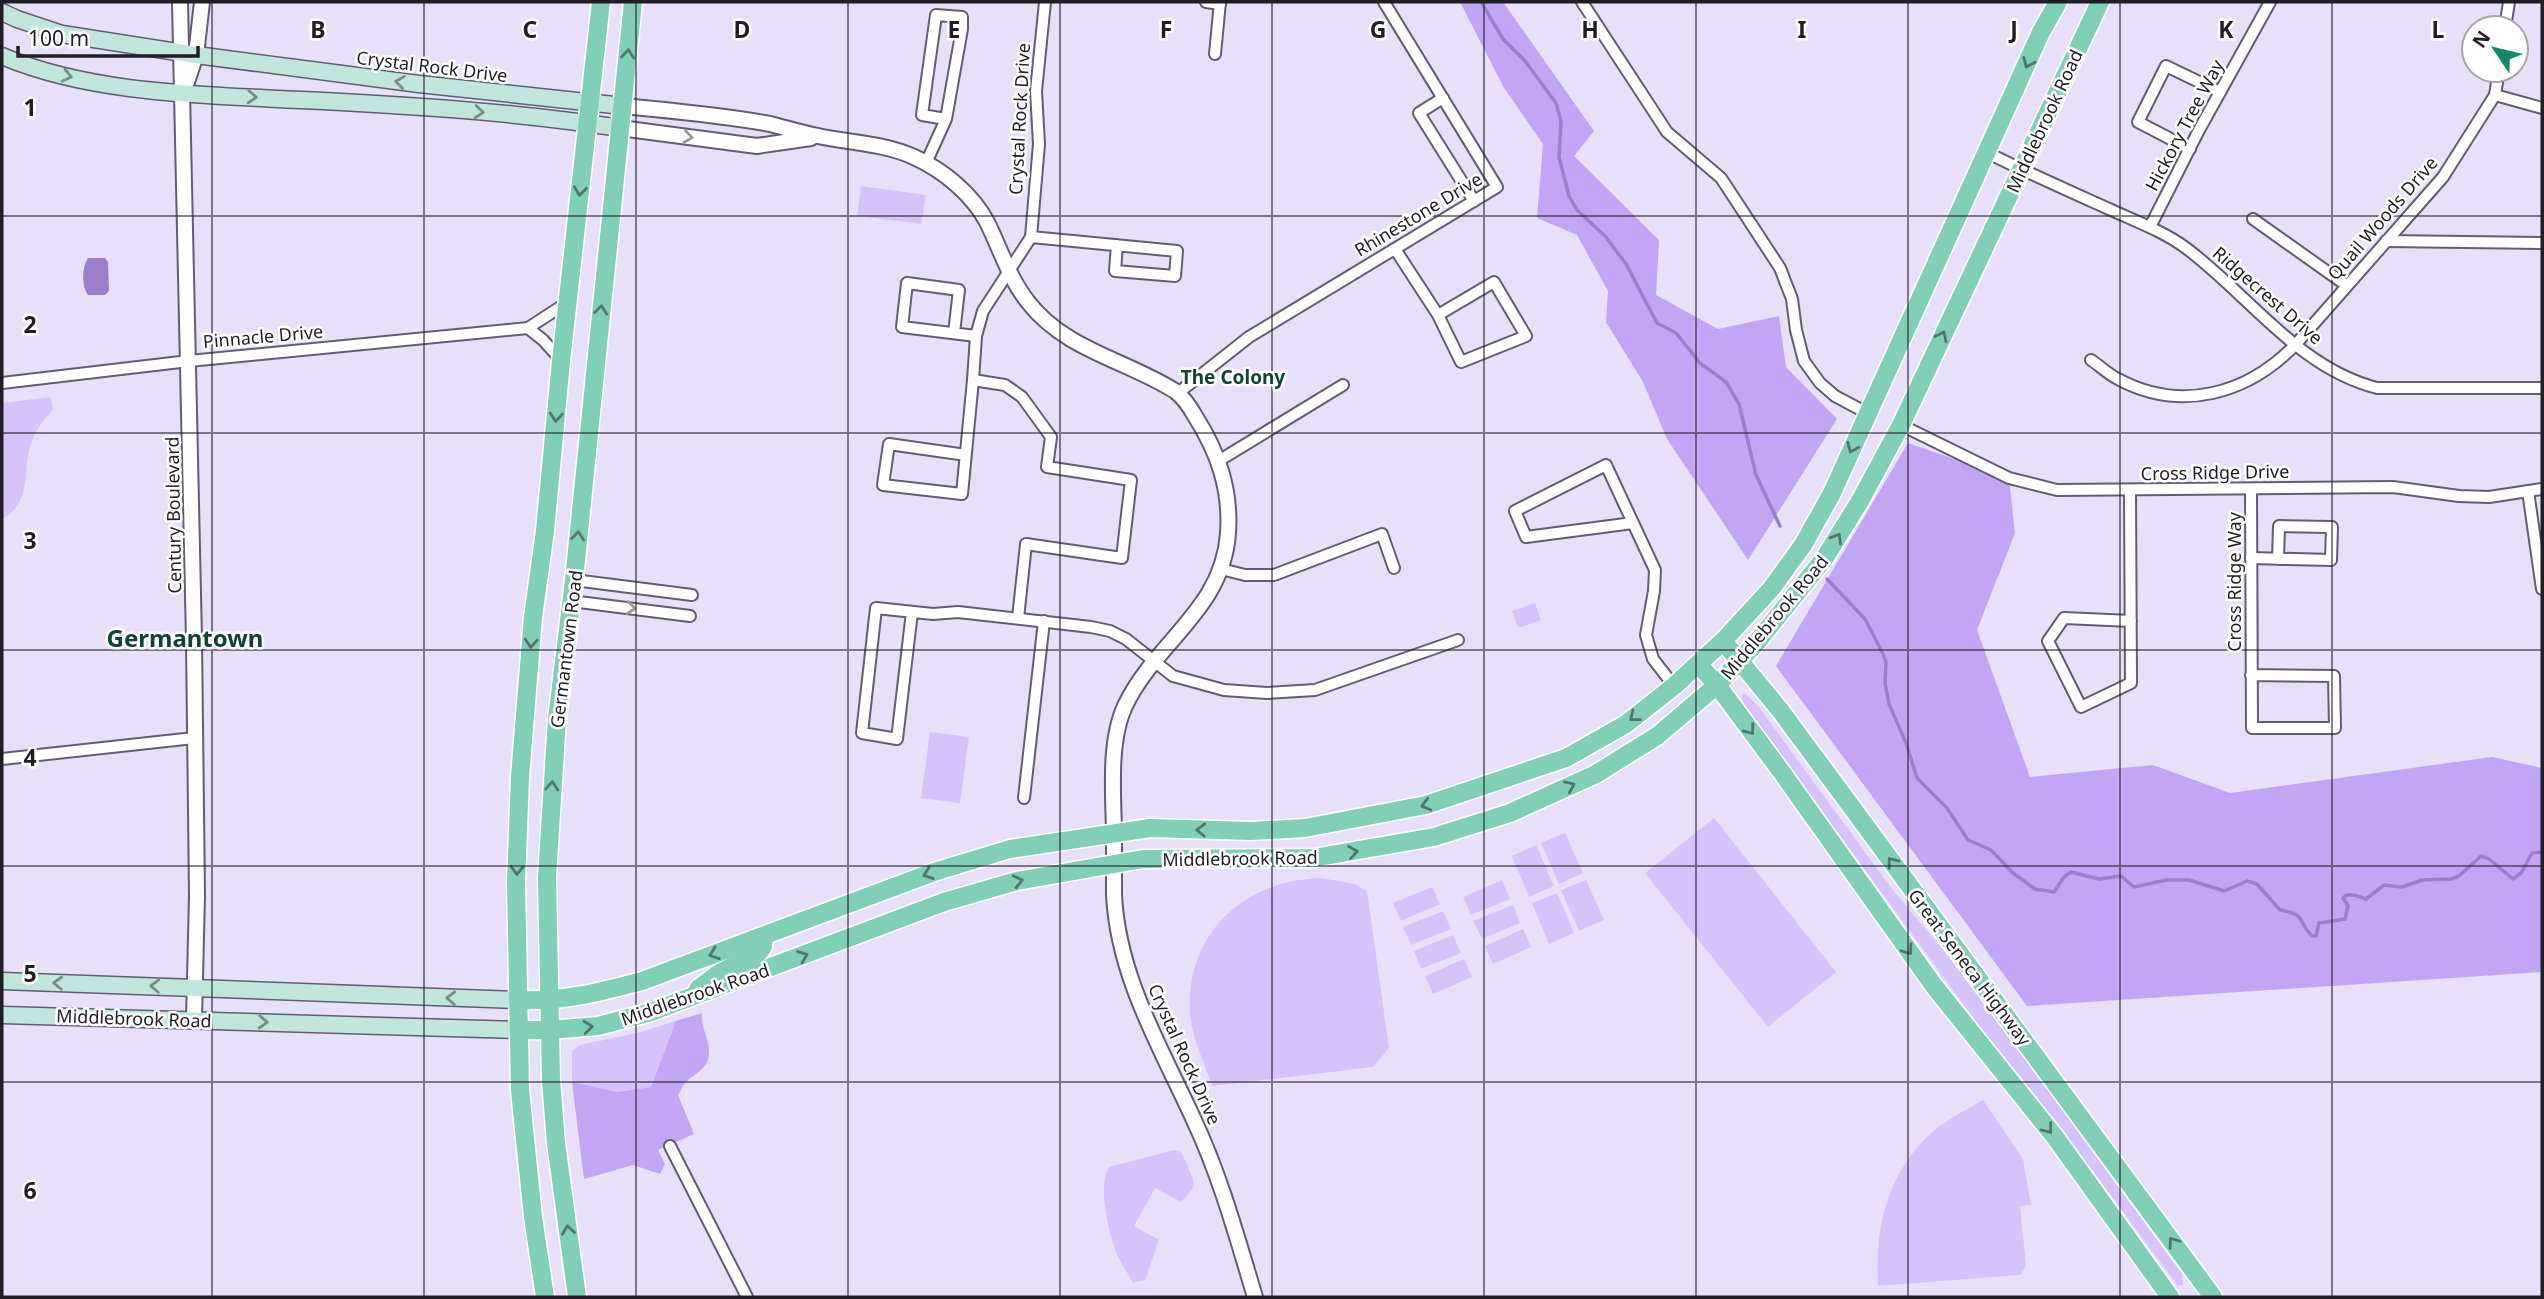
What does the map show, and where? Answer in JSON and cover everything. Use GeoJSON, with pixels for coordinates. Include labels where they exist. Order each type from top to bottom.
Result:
{"type":"FeatureCollection","features":[{"type":"Feature","properties":{"kind":"main road","name":"Germantown Road"},"geometry":{"type":"LineString","coordinates":[[545,1297],[533,1217],[520,1090],[516,882],[520,777],[533,617],[545,531],[601,2]]}},
{"type":"Feature","properties":{"kind":"main road","name":"Germantown Road"},"geometry":{"type":"LineString","coordinates":[[577,1297],[556,1143],[551,1080],[547,877],[557,719],[574,580],[633,2]]}},
{"type":"Feature","properties":{"kind":"main road","name":"Middlebrook Road"},"geometry":{"type":"LineString","coordinates":[[2,981],[550,1001],[642,981],[934,872],[997,853],[1150,828],[1251,831],[1305,828],[1426,805],[1566,758],[1626,724],[1674,686],[1723,640],[1771,589],[1803,545],[1832,493],[2041,32],[2058,2]]}},
{"type":"Feature","properties":{"kind":"main road","name":"Middlebrook Road"},"geometry":{"type":"LineString","coordinates":[[2,1015],[519,1030],[598,1026],[651,1012],[944,902],[1017,881],[1143,859],[1313,858],[1434,837],[1510,813],[1596,774],[1657,736],[1717,685],[1741,660],[1824,559],[1860,501],[1901,425],[2100,2]]}},
{"type":"Feature","properties":{"kind":"main road","name":"Crystal Rock Drive"},"geometry":{"type":"LineString","coordinates":[[2,12],[62,34],[189,54],[306,71],[623,106]]}},
{"type":"Feature","properties":{"kind":"main road","name":"Crystal Rock Drive"},"geometry":{"type":"LineString","coordinates":[[2,56],[42,70],[85,80],[183,94],[391,105],[620,128]]}},
{"type":"Feature","properties":{"kind":"main road","name":"Great Seneca Highway"},"geometry":{"type":"LineString","coordinates":[[1723,640],[1741,660],[2013,1024],[2213,1297]]}},
{"type":"Feature","properties":{"kind":"main road","name":"Great Seneca Highway"},"geometry":{"type":"LineString","coordinates":[[1698,664],[1717,685],[1934,986],[2055,1137],[2170,1297]]}},
{"type":"Feature","properties":{"kind":"main road"},"geometry":{"type":"LineString","coordinates":[[688,999],[718,974],[758,953],[763,947],[764,936]]}},
{"type":"Feature","properties":{"kind":"street","name":"Century Boulevard"},"geometry":{"type":"LineString","coordinates":[[180,2],[189,54]]}},
{"type":"Feature","properties":{"kind":"street","name":"Century Boulevard"},"geometry":{"type":"LineString","coordinates":[[194,1020],[197,895],[183,94],[189,54],[202,2]]}},
{"type":"Feature","properties":{"kind":"street","name":"Crystal Rock Drive"},"geometry":{"type":"LineString","coordinates":[[965,455],[889,444],[883,485],[962,494],[976,336],[983,311],[1031,237],[1039,144],[1036,91],[1045,2]]}},
{"type":"Feature","properties":{"kind":"street"},"geometry":{"type":"LineString","coordinates":[[1206,2],[1220,3],[1215,54]]}},
{"type":"Feature","properties":{"kind":"street","name":"Rhinestone Drive"},"geometry":{"type":"LineString","coordinates":[[1178,393],[1249,337],[1497,187],[1384,2]]}},
{"type":"Feature","properties":{"kind":"street"},"geometry":{"type":"LineString","coordinates":[[1582,2],[1667,132],[1721,178],[1780,268],[1792,299],[1804,361],[1820,383],[1835,396],[1867,413]]}},
{"type":"Feature","properties":{"kind":"street","name":"Hickory Tree Way"},"geometry":{"type":"LineString","coordinates":[[2150,228],[2270,2]]}},
{"type":"Feature","properties":{"kind":"street"},"geometry":{"type":"LineString","coordinates":[[926,163],[946,119],[962,29],[962,17],[936,15],[922,115],[946,119]]}},
{"type":"Feature","properties":{"kind":"street"},"geometry":{"type":"LineString","coordinates":[[2190,149],[2138,122],[2166,66],[2220,92]]}},
{"type":"Feature","properties":{"kind":"street","name":"Quail Woods Drive"},"geometry":{"type":"LineString","coordinates":[[2091,360],[2117,379],[2168,396],[2197,396],[2227,391],[2254,379],[2282,359],[2444,177],[2495,95],[2497,84]]}},
{"type":"Feature","properties":{"kind":"street"},"geometry":{"type":"LineString","coordinates":[[2495,95],[2542,108]]}},
{"type":"Feature","properties":{"kind":"street"},"geometry":{"type":"LineString","coordinates":[[1443,98],[1419,113],[1474,201]]}},
{"type":"Feature","properties":{"kind":"street","name":"Crystal Rock Drive"},"geometry":{"type":"LineString","coordinates":[[623,106],[770,124],[820,137],[895,149],[926,163],[965,192],[984,217],[1010,273],[1028,303],[1063,336],[1178,393],[1210,439],[1220,460],[1228,506],[1228,537],[1221,569],[1194,618],[1153,661],[1124,709],[1116,744],[1113,784],[1115,907],[1122,954],[1150,1031],[1195,1121],[1227,1205],[1255,1297]]}},
{"type":"Feature","properties":{"kind":"street","name":"Crystal Rock Drive"},"geometry":{"type":"LineString","coordinates":[[620,128],[757,146],[820,137]]}},
{"type":"Feature","properties":{"kind":"street","name":"Ridgecrest Drive"},"geometry":{"type":"LineString","coordinates":[[1988,153],[2184,246],[2325,368],[2355,383],[2377,388],[2542,388]]}},
{"type":"Feature","properties":{"kind":"street"},"geometry":{"type":"LineString","coordinates":[[2253,219],[2347,285]]}},
{"type":"Feature","properties":{"kind":"street"},"geometry":{"type":"LineString","coordinates":[[1031,237],[1177,250],[1175,276],[1115,271],[1117,245]]}},
{"type":"Feature","properties":{"kind":"street"},"geometry":{"type":"LineString","coordinates":[[2386,241],[2542,243]]}},
{"type":"Feature","properties":{"kind":"street"},"geometry":{"type":"LineString","coordinates":[[1395,249],[1438,315],[1461,362],[1526,336],[1494,282],[1438,315]]}},
{"type":"Feature","properties":{"kind":"street"},"geometry":{"type":"LineString","coordinates":[[954,333],[959,290],[907,283],[902,327],[976,336]]}},
{"type":"Feature","properties":{"kind":"street","name":"Pinnacle Drive"},"geometry":{"type":"LineString","coordinates":[[2,383],[189,361],[528,328],[568,302]]}},
{"type":"Feature","properties":{"kind":"street"},"geometry":{"type":"LineString","coordinates":[[528,328],[561,360]]}},
{"type":"Feature","properties":{"kind":"street"},"geometry":{"type":"LineString","coordinates":[[973,380],[1005,385],[1022,397],[1051,437],[1047,467],[1131,480],[1122,558],[1026,544],[1018,618]]}},
{"type":"Feature","properties":{"kind":"street"},"geometry":{"type":"LineString","coordinates":[[1220,460],[1343,386]]}},
{"type":"Feature","properties":{"kind":"street","name":"Cross Ridge Drive"},"geometry":{"type":"LineString","coordinates":[[1901,425],[2009,478],[2057,490],[2393,487],[2459,496],[2489,497],[2542,489]]}},
{"type":"Feature","properties":{"kind":"street"},"geometry":{"type":"LineString","coordinates":[[1633,523],[1526,537],[1515,512],[1606,466],[1633,523],[1655,570],[1646,635],[1653,659],[1674,686]]}},
{"type":"Feature","properties":{"kind":"street","name":"Cross Ridge Way"},"geometry":{"type":"LineString","coordinates":[[2251,489],[2251,675],[2252,728],[2335,728],[2334,676],[2251,675]]}},
{"type":"Feature","properties":{"kind":"street"},"geometry":{"type":"LineString","coordinates":[[2130,490],[2131,621],[2131,683],[2081,706],[2048,641],[2064,618],[2131,621]]}},
{"type":"Feature","properties":{"kind":"street"},"geometry":{"type":"LineString","coordinates":[[2528,491],[2542,589]]}},
{"type":"Feature","properties":{"kind":"street"},"geometry":{"type":"LineString","coordinates":[[2251,558],[2278,559],[2331,560],[2332,527],[2279,526],[2278,559]]}},
{"type":"Feature","properties":{"kind":"street"},"geometry":{"type":"LineString","coordinates":[[1221,569],[1245,575],[1274,575],[1382,534],[1394,568]]}},
{"type":"Feature","properties":{"kind":"street"},"geometry":{"type":"LineString","coordinates":[[574,580],[692,595]]}},
{"type":"Feature","properties":{"kind":"street"},"geometry":{"type":"LineString","coordinates":[[571,601],[690,616]]}},
{"type":"Feature","properties":{"kind":"street"},"geometry":{"type":"LineString","coordinates":[[912,612],[897,739],[862,733],[876,608],[933,614],[958,612],[1110,631],[1126,639],[1173,676],[1224,690],[1267,693],[1315,690],[1458,639]]}},
{"type":"Feature","properties":{"kind":"street"},"geometry":{"type":"LineString","coordinates":[[1024,798],[1044,621]]}},
{"type":"Feature","properties":{"kind":"street"},"geometry":{"type":"LineString","coordinates":[[2,759],[194,738]]}},
{"type":"Feature","properties":{"kind":"street"},"geometry":{"type":"LineString","coordinates":[[670,1146],[747,1297]]}},
{"type":"Feature","properties":{"kind":"shaded area"},"geometry":{"type":"Polygon","coordinates":[[[1460,2],[1503,2],[1594,131],[1574,156],[1659,240],[1656,295],[1718,329],[1779,316],[1786,367],[1837,419],[1748,560],[1667,439],[1643,382],[1606,322],[1608,291],[1577,235],[1537,218],[1543,144],[1504,88],[1460,2]]]}},
{"type":"Feature","properties":{"kind":"shaded area"},"geometry":{"type":"Polygon","coordinates":[[[861,186],[926,195],[921,224],[857,216],[861,186]]]}},
{"type":"Feature","properties":{"kind":"shaded area"},"geometry":{"type":"Polygon","coordinates":[[[88,258],[105,258],[108,262],[109,291],[105,295],[88,295],[84,287],[84,266],[88,258]]]}},
{"type":"Feature","properties":{"kind":"shaded area"},"geometry":{"type":"Polygon","coordinates":[[[51,397],[53,410],[39,427],[30,447],[22,496],[18,505],[2,519],[2,403],[51,397]]]}},
{"type":"Feature","properties":{"kind":"shaded area"},"geometry":{"type":"Polygon","coordinates":[[[1908,443],[2009,478],[2015,533],[1977,630],[2030,777],[2153,765],[2230,793],[2492,757],[2542,768],[2542,972],[2027,1006],[1776,666],[1908,443]]]}},
{"type":"Feature","properties":{"kind":"shaded area"},"geometry":{"type":"Polygon","coordinates":[[[1535,603],[1541,620],[1518,628],[1512,611],[1535,603]]]}},
{"type":"Feature","properties":{"kind":"shaded area"},"geometry":{"type":"Polygon","coordinates":[[[1744,693],[1758,706],[1892,889],[1964,975],[2182,1274],[2183,1285],[2178,1286],[2090,1167],[2038,1106],[1745,706],[1741,695],[1744,693]]]}},
{"type":"Feature","properties":{"kind":"shaded area"},"geometry":{"type":"Polygon","coordinates":[[[930,732],[969,737],[960,803],[921,798],[930,732]]]}},
{"type":"Feature","properties":{"kind":"shaded area"},"geometry":{"type":"Polygon","coordinates":[[[1714,818],[1836,972],[1768,1027],[1645,873],[1714,818]]]}},
{"type":"Feature","properties":{"kind":"shaded area"},"geometry":{"type":"Polygon","coordinates":[[[1565,833],[1583,873],[1559,884],[1541,843],[1565,833]]]}},
{"type":"Feature","properties":{"kind":"shaded area"},"geometry":{"type":"Polygon","coordinates":[[[1536,845],[1554,886],[1529,897],[1512,856],[1536,845]]]}},
{"type":"Feature","properties":{"kind":"shaded area"},"geometry":{"type":"Polygon","coordinates":[[[1321,878],[1355,884],[1367,891],[1389,1048],[1373,1067],[1212,1086],[1196,1041],[1190,1013],[1191,984],[1198,958],[1209,936],[1225,916],[1245,900],[1293,881],[1321,878]]]}},
{"type":"Feature","properties":{"kind":"shaded area"},"geometry":{"type":"Polygon","coordinates":[[[1502,880],[1510,899],[1471,915],[1463,897],[1502,880]]]}},
{"type":"Feature","properties":{"kind":"shaded area"},"geometry":{"type":"Polygon","coordinates":[[[1586,880],[1604,920],[1579,931],[1561,890],[1586,880]]]}},
{"type":"Feature","properties":{"kind":"shaded area"},"geometry":{"type":"Polygon","coordinates":[[[1432,887],[1440,904],[1401,921],[1393,903],[1432,887]]]}},
{"type":"Feature","properties":{"kind":"shaded area"},"geometry":{"type":"Polygon","coordinates":[[[1557,893],[1574,933],[1549,944],[1532,903],[1557,893]]]}},
{"type":"Feature","properties":{"kind":"shaded area"},"geometry":{"type":"Polygon","coordinates":[[[1513,905],[1520,923],[1482,939],[1473,921],[1513,905]]]}},
{"type":"Feature","properties":{"kind":"shaded area"},"geometry":{"type":"Polygon","coordinates":[[[1443,911],[1451,929],[1411,945],[1403,927],[1443,911]]]}},
{"type":"Feature","properties":{"kind":"shaded area"},"geometry":{"type":"Polygon","coordinates":[[[1523,929],[1531,947],[1493,964],[1485,946],[1523,929]]]}},
{"type":"Feature","properties":{"kind":"shaded area"},"geometry":{"type":"Polygon","coordinates":[[[1453,935],[1461,953],[1421,969],[1414,951],[1453,935]]]}},
{"type":"Feature","properties":{"kind":"shaded area"},"geometry":{"type":"Polygon","coordinates":[[[1464,959],[1472,977],[1433,994],[1425,976],[1464,959]]]}},
{"type":"Feature","properties":{"kind":"shaded area"},"geometry":{"type":"Polygon","coordinates":[[[702,1013],[709,1057],[702,1069],[686,1082],[678,1095],[694,1134],[658,1150],[665,1164],[660,1174],[633,1165],[584,1179],[572,1082],[617,1092],[651,1087],[676,1021],[702,1013]]]}},
{"type":"Feature","properties":{"kind":"shaded area"},"geometry":{"type":"Polygon","coordinates":[[[676,1021],[651,1087],[617,1092],[572,1082],[572,1051],[580,1045],[637,1033],[676,1021]]]}},
{"type":"Feature","properties":{"kind":"shaded area"},"geometry":{"type":"Polygon","coordinates":[[[1983,1100],[2023,1159],[2031,1205],[2020,1206],[2026,1266],[2020,1275],[1878,1286],[1881,1224],[1893,1186],[1902,1169],[1928,1136],[1954,1116],[1983,1100]]]}},
{"type":"Feature","properties":{"kind":"shaded area"},"geometry":{"type":"Polygon","coordinates":[[[1174,1150],[1182,1153],[1194,1187],[1181,1202],[1155,1188],[1134,1226],[1159,1240],[1145,1280],[1133,1283],[1119,1258],[1111,1235],[1104,1198],[1106,1175],[1109,1167],[1174,1150]]]}},
{"type":"Feature","properties":{"kind":"waterway"},"geometry":{"type":"LineString","coordinates":[[1481,2],[1503,39],[1525,61],[1556,103],[1561,121],[1559,157],[1569,196],[1577,210],[1605,236],[1626,264],[1657,323],[1676,333],[1700,363],[1726,382],[1739,404],[1756,475],[1780,526]]}},
{"type":"Feature","properties":{"kind":"waterway"},"geometry":{"type":"LineString","coordinates":[[1827,579],[1865,619],[1883,654],[1889,704],[1917,778],[1947,808],[1968,840],[1991,850],[2013,873],[2035,889],[2054,892],[2071,872],[2099,879],[2121,876],[2134,887],[2166,880],[2189,880],[2224,891],[2247,881],[2257,884],[2280,910],[2299,916],[2307,931],[2316,936],[2319,923],[2345,919],[2348,906],[2343,898],[2347,895],[2366,899],[2384,885],[2402,887],[2422,880],[2451,879],[2459,876],[2481,856],[2489,859],[2513,879],[2521,873],[2532,853],[2542,852]]}},
{"type":"Feature","properties":{"kind":"district","name":"The Colony"},"geometry":{"type":"Point","coordinates":[1233,377]}},
{"type":"Feature","properties":{"kind":"district","name":"Germantown"},"geometry":{"type":"Point","coordinates":[185,637]}}]}
